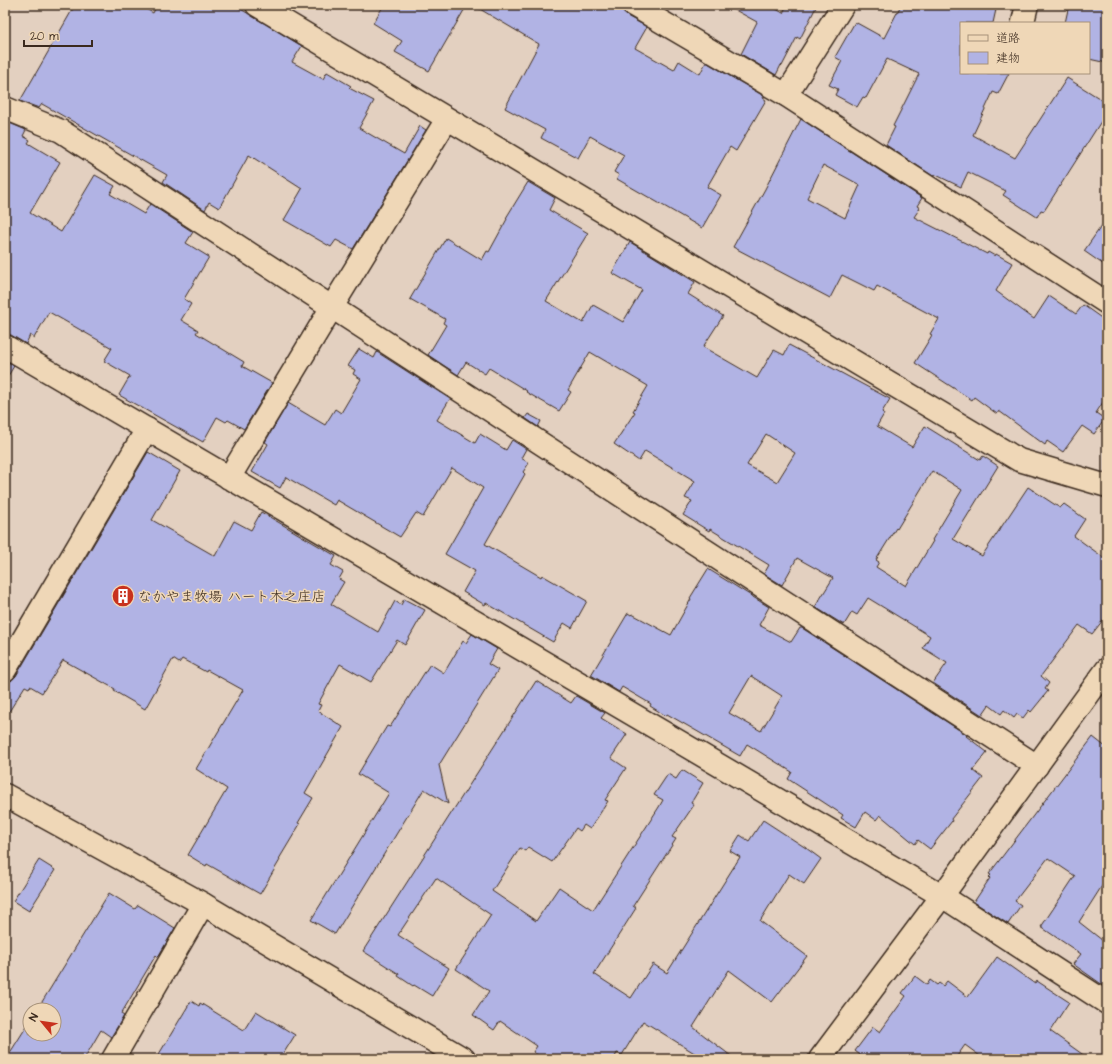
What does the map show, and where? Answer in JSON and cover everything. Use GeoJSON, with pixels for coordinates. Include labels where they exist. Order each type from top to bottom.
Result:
{"type":"FeatureCollection","features":[{"type":"Feature","properties":{"kind":"street"},"geometry":{"type":"LineString","coordinates":[[257,5],[1019,460],[1107,486]]}},
{"type":"Feature","properties":{"kind":"street"},"geometry":{"type":"LineString","coordinates":[[633,5],[786,94],[1107,302]]}},
{"type":"Feature","properties":{"kind":"street"},"geometry":{"type":"LineString","coordinates":[[786,94],[843,5]]}},
{"type":"Feature","properties":{"kind":"street"},"geometry":{"type":"LineString","coordinates":[[5,108],[61,131],[1037,766]]}},
{"type":"Feature","properties":{"kind":"street"},"geometry":{"type":"LineString","coordinates":[[229,478],[448,119]]}},
{"type":"Feature","properties":{"kind":"street"},"geometry":{"type":"LineString","coordinates":[[5,346],[942,896],[1107,1003]]}},
{"type":"Feature","properties":{"kind":"street"},"geometry":{"type":"LineString","coordinates":[[5,670],[147,429]]}},
{"type":"Feature","properties":{"kind":"street"},"geometry":{"type":"LineString","coordinates":[[820,1059],[942,896],[1107,669]]}},
{"type":"Feature","properties":{"kind":"street"},"geometry":{"type":"LineString","coordinates":[[5,795],[203,904],[464,1059]]}},
{"type":"Feature","properties":{"kind":"street"},"geometry":{"type":"LineString","coordinates":[[113,1059],[203,904]]}},
{"type":"Feature","properties":{"kind":"building"},"geometry":{"type":"Polygon","coordinates":[[[75,5],[139,5],[153,13],[157,5],[234,5],[302,46],[292,62],[323,79],[327,72],[351,86],[349,88],[374,101],[359,128],[404,154],[420,126],[426,130],[353,249],[336,240],[331,247],[284,220],[302,189],[249,155],[219,208],[209,202],[205,210],[163,182],[167,175],[42,104],[39,108],[20,101],[75,5]]]}},
{"type":"Feature","properties":{"kind":"building"},"geometry":{"type":"Polygon","coordinates":[[[384,5],[467,5],[429,71],[395,52],[402,41],[373,23],[384,5]]]}},
{"type":"Feature","properties":{"kind":"building"},"geometry":{"type":"Polygon","coordinates":[[[473,5],[615,5],[627,16],[647,27],[635,48],[674,70],[679,61],[700,74],[706,62],[764,96],[763,98],[766,100],[736,151],[730,147],[707,187],[721,195],[702,228],[617,179],[619,175],[614,172],[624,155],[590,136],[578,158],[541,138],[545,130],[505,108],[539,44],[473,5]]]}},
{"type":"Feature","properties":{"kind":"building"},"geometry":{"type":"Polygon","coordinates":[[[726,5],[769,5],[783,13],[787,5],[817,5],[800,39],[797,37],[776,75],[741,54],[757,22],[726,5]]]}},
{"type":"Feature","properties":{"kind":"building"},"geometry":{"type":"Polygon","coordinates":[[[901,5],[997,5],[993,22],[960,22],[960,74],[1008,74],[998,94],[993,92],[973,135],[1015,158],[1067,78],[1107,103],[1107,112],[1044,211],[1041,210],[1037,217],[1003,195],[1006,191],[968,172],[961,187],[934,174],[933,176],[886,145],[895,127],[893,126],[919,74],[887,59],[866,98],[863,97],[857,107],[835,95],[838,89],[829,85],[842,61],[835,57],[855,22],[884,38],[901,5]]]}},
{"type":"Feature","properties":{"kind":"building"},"geometry":{"type":"Polygon","coordinates":[[[1069,5],[1107,5],[1107,63],[1090,59],[1090,22],[1065,22],[1069,5]]]}},
{"type":"Feature","properties":{"kind":"building"},"geometry":{"type":"Polygon","coordinates":[[[801,119],[922,198],[917,206],[920,208],[914,217],[987,254],[988,252],[995,256],[996,254],[1012,263],[996,291],[1034,319],[1049,296],[1076,314],[1083,305],[1107,322],[1107,396],[1096,413],[1105,419],[1094,434],[1082,426],[1063,452],[1047,441],[1045,445],[999,411],[997,414],[974,397],[972,400],[915,363],[932,335],[930,334],[939,319],[877,286],[874,291],[842,275],[830,298],[733,247],[801,119]],[[823,165],[807,198],[845,218],[860,185],[823,165]]]}},
{"type":"Feature","properties":{"kind":"building"},"geometry":{"type":"Polygon","coordinates":[[[7,122],[26,130],[23,136],[30,140],[28,143],[60,162],[30,213],[61,232],[95,175],[115,186],[110,194],[144,214],[150,204],[193,232],[186,243],[209,257],[184,299],[191,304],[181,320],[198,330],[196,333],[244,362],[242,366],[272,383],[244,429],[228,420],[226,422],[217,417],[203,442],[119,395],[130,376],[104,361],[112,348],[49,312],[34,338],[30,335],[26,344],[11,335],[5,334],[5,125],[7,122]]]}},
{"type":"Feature","properties":{"kind":"building"},"geometry":{"type":"Polygon","coordinates":[[[528,182],[555,198],[549,210],[588,233],[546,301],[583,323],[593,305],[623,322],[642,290],[612,273],[630,242],[695,282],[688,294],[723,316],[703,347],[757,378],[774,350],[784,355],[789,345],[890,399],[882,412],[884,414],[877,426],[912,447],[925,426],[980,460],[983,456],[998,466],[953,539],[982,556],[1028,487],[1060,508],[1064,504],[1085,519],[1074,536],[1107,560],[1107,615],[1092,634],[1079,625],[1041,676],[1049,683],[1045,689],[1048,691],[1031,712],[1029,710],[1023,718],[1017,714],[1014,718],[1004,710],[1001,714],[989,705],[982,715],[933,683],[947,663],[923,648],[930,636],[868,598],[857,615],[852,612],[844,625],[815,607],[833,578],[797,558],[782,585],[764,574],[769,565],[710,529],[709,531],[683,515],[692,501],[685,498],[695,481],[645,451],[639,461],[614,444],[635,412],[633,411],[648,386],[590,352],[568,390],[571,392],[559,411],[489,368],[485,374],[466,362],[458,375],[428,355],[446,325],[443,323],[445,319],[410,299],[446,238],[482,260],[487,251],[489,252],[507,219],[506,218],[528,182]],[[766,434],[747,465],[777,482],[795,453],[766,434]],[[932,471],[897,529],[896,528],[876,560],[879,562],[876,567],[906,586],[962,490],[932,471]]]}},
{"type":"Feature","properties":{"kind":"building"},"geometry":{"type":"Polygon","coordinates":[[[1107,218],[1107,267],[1084,251],[1107,218]]]}},
{"type":"Feature","properties":{"kind":"building"},"geometry":{"type":"Polygon","coordinates":[[[359,349],[374,358],[377,352],[450,399],[437,420],[475,443],[480,434],[506,450],[512,440],[526,449],[521,458],[529,463],[523,472],[525,474],[485,544],[541,577],[542,575],[587,601],[572,628],[564,623],[553,642],[486,603],[485,605],[463,592],[475,571],[445,554],[483,488],[452,468],[423,517],[416,513],[400,537],[337,500],[334,505],[286,477],[280,488],[252,472],[268,444],[265,442],[288,403],[325,425],[335,409],[341,413],[361,379],[353,374],[355,370],[348,366],[359,349]]]}},
{"type":"Feature","properties":{"kind":"building"},"geometry":{"type":"Polygon","coordinates":[[[5,360],[14,366],[5,381],[5,360]]]}},
{"type":"Feature","properties":{"kind":"building"},"geometry":{"type":"Polygon","coordinates":[[[528,414],[541,421],[538,427],[525,418],[528,414]]]}},
{"type":"Feature","properties":{"kind":"building"},"geometry":{"type":"Polygon","coordinates":[[[148,452],[180,471],[152,520],[215,556],[234,521],[251,530],[261,512],[336,556],[331,565],[343,572],[339,579],[344,582],[331,604],[378,632],[395,601],[401,605],[404,599],[425,610],[405,645],[397,640],[371,682],[340,664],[318,704],[321,705],[318,711],[343,727],[305,793],[313,798],[260,894],[188,855],[227,789],[196,769],[243,690],[207,670],[206,672],[182,659],[179,663],[173,659],[145,709],[114,691],[115,689],[63,660],[42,693],[30,686],[29,688],[25,686],[5,718],[5,682],[11,681],[16,676],[148,452]]]}},
{"type":"Feature","properties":{"kind":"building"},"geometry":{"type":"Polygon","coordinates":[[[708,569],[769,607],[759,625],[791,642],[800,628],[802,628],[967,735],[966,736],[987,752],[973,770],[983,778],[930,849],[918,840],[915,844],[880,815],[876,820],[865,812],[856,827],[841,818],[843,815],[788,779],[792,772],[747,744],[740,756],[667,714],[666,716],[650,706],[651,704],[622,687],[619,692],[591,675],[628,613],[671,635],[691,599],[690,598],[708,569]],[[751,676],[729,713],[761,731],[782,696],[751,676]]]}},
{"type":"Feature","properties":{"kind":"building"},"geometry":{"type":"Polygon","coordinates":[[[472,634],[497,649],[488,664],[498,670],[439,765],[448,804],[424,789],[335,934],[311,920],[389,793],[358,774],[387,726],[390,727],[430,664],[444,673],[463,641],[466,643],[472,634]]]}},
{"type":"Feature","properties":{"kind":"building"},"geometry":{"type":"Polygon","coordinates":[[[536,681],[571,703],[576,696],[605,713],[601,718],[627,734],[611,758],[626,768],[605,800],[608,801],[590,829],[584,825],[580,831],[576,828],[552,862],[528,847],[525,851],[520,848],[492,891],[536,921],[559,887],[593,910],[663,800],[654,795],[668,774],[676,779],[682,770],[703,783],[691,803],[694,805],[672,837],[676,839],[633,906],[636,908],[594,974],[631,998],[653,964],[667,973],[740,857],[730,851],[740,835],[749,841],[763,820],[821,859],[804,884],[789,874],[760,921],[807,956],[772,1002],[729,970],[693,1027],[735,1059],[704,1059],[643,1021],[622,1055],[617,1053],[614,1059],[544,1059],[533,1052],[537,1046],[500,1021],[494,1030],[473,1015],[489,991],[456,969],[491,915],[436,878],[398,935],[449,968],[432,996],[414,985],[413,986],[398,976],[399,974],[363,951],[536,681]]]}},
{"type":"Feature","properties":{"kind":"building"},"geometry":{"type":"Polygon","coordinates":[[[1093,737],[1107,748],[1107,878],[1079,922],[1107,944],[1107,988],[1073,964],[1081,954],[1041,927],[1075,876],[1048,858],[1015,901],[1021,905],[1008,924],[974,902],[990,878],[989,877],[991,875],[989,874],[1093,737]]]}},
{"type":"Feature","properties":{"kind":"building"},"geometry":{"type":"Polygon","coordinates":[[[39,860],[55,870],[29,911],[13,901],[39,860]]]}},
{"type":"Feature","properties":{"kind":"building"},"geometry":{"type":"Polygon","coordinates":[[[109,893],[135,909],[138,905],[175,928],[158,957],[156,955],[121,1014],[124,1016],[111,1037],[101,1030],[84,1059],[6,1059],[22,1034],[22,1042],[62,1042],[62,1002],[42,1002],[109,893]]]}},
{"type":"Feature","properties":{"kind":"building"},"geometry":{"type":"Polygon","coordinates":[[[997,957],[1035,984],[1037,981],[1069,1002],[1050,1031],[1089,1059],[984,1059],[965,1045],[955,1059],[865,1059],[855,1051],[873,1027],[880,1032],[906,996],[902,993],[915,976],[927,985],[930,980],[937,985],[939,983],[943,986],[947,981],[968,997],[997,957]]]}},
{"type":"Feature","properties":{"kind":"building"},"geometry":{"type":"Polygon","coordinates":[[[191,1001],[199,1006],[200,1003],[244,1030],[256,1011],[295,1035],[280,1059],[156,1059],[191,1001]]]}},
{"type":"Feature","properties":{"kind":"place","name":"なかやま牧場 ハート木之庄店"},"geometry":{"type":"Point","coordinates":[123,596]}}]}
